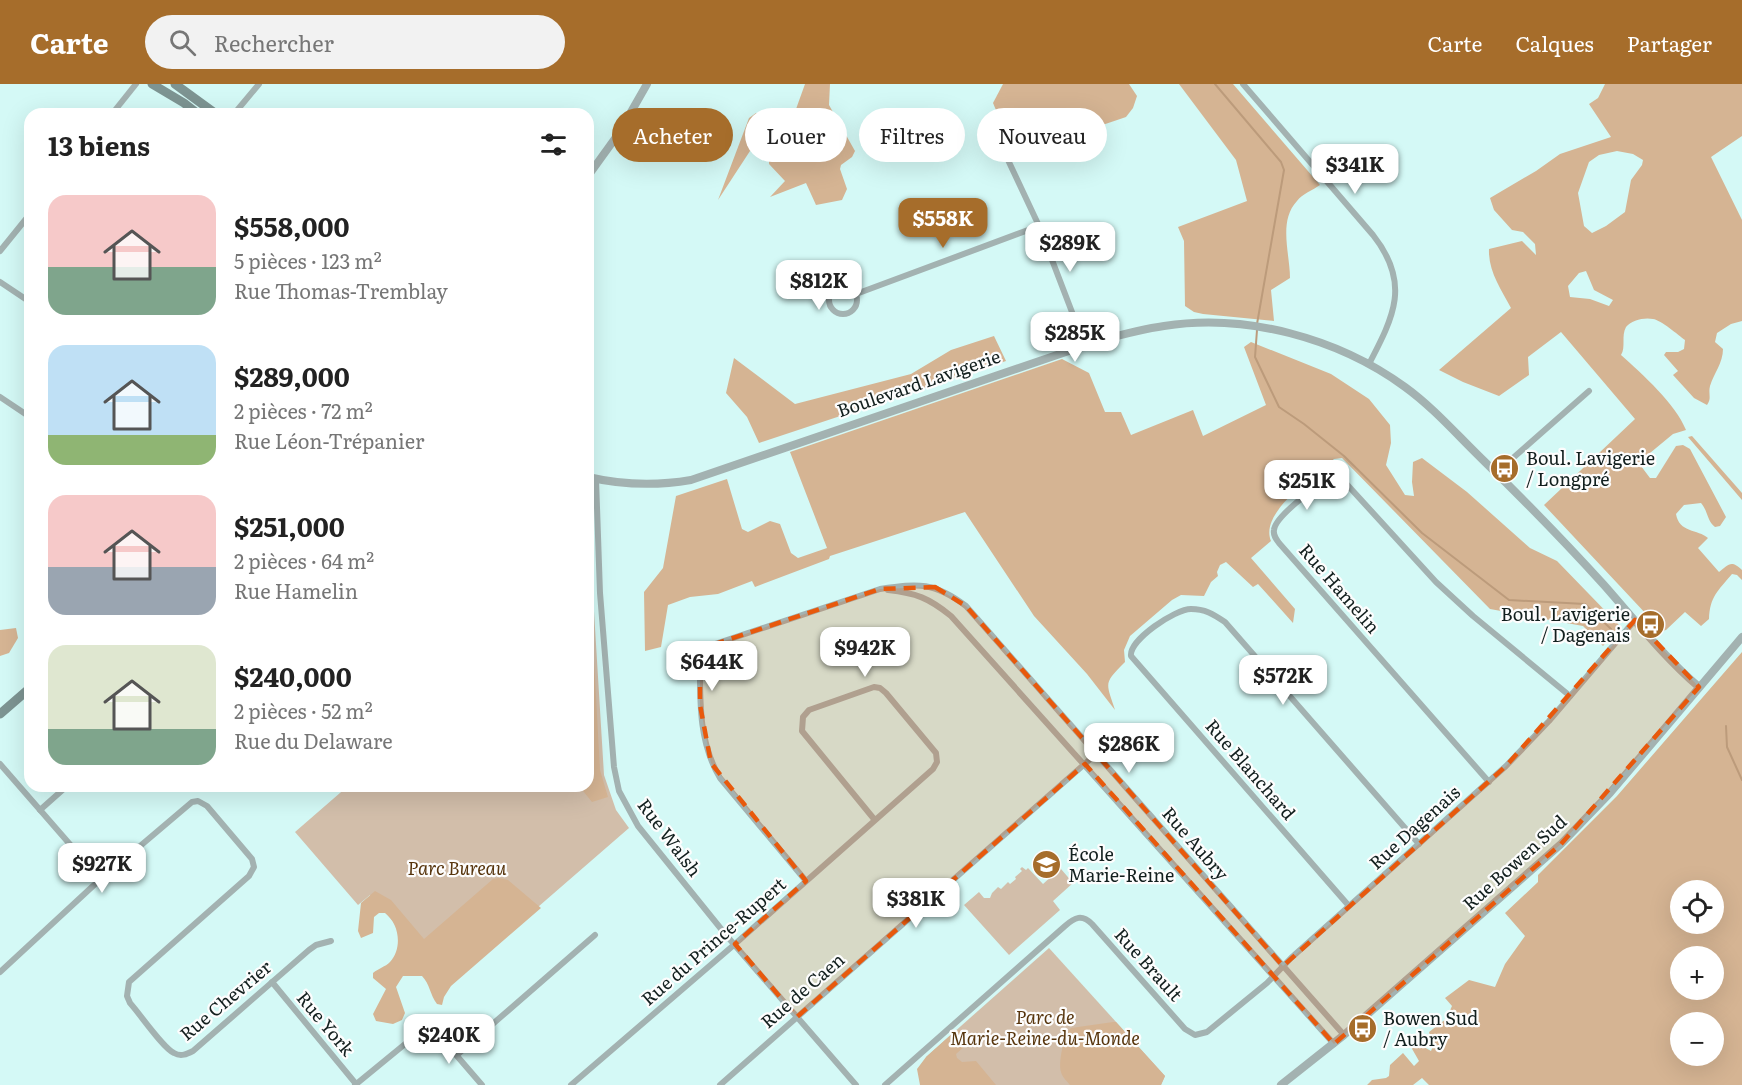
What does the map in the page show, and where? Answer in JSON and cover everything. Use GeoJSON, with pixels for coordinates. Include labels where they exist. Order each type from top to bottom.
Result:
{"type":"FeatureCollection","features":[{"type":"Feature","properties":{"kind":"main road"},"geometry":{"type":"LineString","coordinates":[[152,84],[190,108]]}},
{"type":"Feature","properties":{"kind":"main road"},"geometry":{"type":"LineString","coordinates":[[175,84],[208,108]]}},
{"type":"Feature","properties":{"kind":"main road"},"geometry":{"type":"LineString","coordinates":[[0,714],[24,693]]}},
{"type":"Feature","properties":{"kind":"street"},"geometry":{"type":"LineString","coordinates":[[117,108],[136,84]]}},
{"type":"Feature","properties":{"kind":"street"},"geometry":{"type":"LineString","coordinates":[[239,108],[259,84]]}},
{"type":"Feature","properties":{"kind":"street"},"geometry":{"type":"LineString","coordinates":[[594,168],[619,133],[647,84]]}},
{"type":"Feature","properties":{"kind":"street"},"geometry":{"type":"LineString","coordinates":[[1243,84],[1385,249],[1390,260],[1395,282],[1395,306],[1387,330],[1369,364]]}},
{"type":"Feature","properties":{"kind":"street"},"geometry":{"type":"LineString","coordinates":[[1009,162],[1039,226],[1085,346]]}},
{"type":"Feature","properties":{"kind":"street"},"geometry":{"type":"LineString","coordinates":[[0,251],[24,221]]}},
{"type":"Feature","properties":{"kind":"street"},"geometry":{"type":"LineString","coordinates":[[856,294],[1039,226]]}},
{"type":"Feature","properties":{"kind":"street"},"geometry":{"type":"LineString","coordinates":[[0,282],[24,298]]}},
{"type":"Feature","properties":{"kind":"street"},"geometry":{"type":"LineString","coordinates":[[847,286],[856,294],[856,306],[853,311],[842,314],[831,309],[829,297],[836,287],[847,286]]}},
{"type":"Feature","properties":{"kind":"street","name":"Boulevard Lavigerie"},"geometry":{"type":"LineString","coordinates":[[594,478],[627,484],[691,480],[1085,346],[1120,335],[1166,325],[1231,324],[1289,333],[1369,364],[1427,405],[1560,538],[1699,687]]}},
{"type":"Feature","properties":{"kind":"street"},"geometry":{"type":"LineString","coordinates":[[1496,473],[1589,391]]}},
{"type":"Feature","properties":{"kind":"street"},"geometry":{"type":"LineString","coordinates":[[0,397],[24,413]]}},
{"type":"Feature","properties":{"kind":"street","name":"Rue Hamelin"},"geometry":{"type":"LineString","coordinates":[[1489,782],[1279,543],[1274,530],[1281,517],[1329,478],[1342,479],[1436,582],[1473,616],[1570,696]]}},
{"type":"Feature","properties":{"kind":"street","name":"Rue Walsh"},"geometry":{"type":"LineString","coordinates":[[594,507],[614,767],[619,791],[638,826],[735,945],[856,1085]]}},
{"type":"Feature","properties":{"kind":"street","name":"Rue Aubry"},"geometry":{"type":"LineString","coordinates":[[806,881],[720,778],[711,763],[706,750],[700,705],[700,657],[703,650],[709,646],[880,589],[908,585],[935,587],[949,593],[966,606],[1344,1035]]}},
{"type":"Feature","properties":{"kind":"street","name":"Rue Aubry"},"geometry":{"type":"LineString","coordinates":[[880,589],[915,593],[934,602],[951,616],[1275,975],[1334,1044]]}},
{"type":"Feature","properties":{"kind":"street","name":"Rue Blanchard"},"geometry":{"type":"LineString","coordinates":[[1349,906],[1131,657],[1130,651],[1134,645],[1165,618],[1179,610],[1208,610],[1225,622],[1419,844]]}},
{"type":"Feature","properties":{"kind":"street","name":"Rue Dagenais"},"geometry":{"type":"LineString","coordinates":[[1195,1035],[1207,1032],[1275,975],[1489,782],[1528,744],[1635,620]]}},
{"type":"Feature","properties":{"kind":"street","name":"Rue Bowen Sud"},"geometry":{"type":"LineString","coordinates":[[1281,1085],[1334,1044],[1561,844],[1610,793],[1742,637]]}},
{"type":"Feature","properties":{"kind":"street","name":"Rue du Prince-Rupert"},"geometry":{"type":"LineString","coordinates":[[571,1085],[735,945],[874,819],[933,769],[937,762],[936,753],[886,693],[874,687],[809,710],[801,724],[802,731],[874,819]]}},
{"type":"Feature","properties":{"kind":"street","name":"Rue de Caen"},"geometry":{"type":"LineString","coordinates":[[720,1085],[1096,754]]}},
{"type":"Feature","properties":{"kind":"street"},"geometry":{"type":"LineString","coordinates":[[0,764],[24,792]]}},
{"type":"Feature","properties":{"kind":"street"},"geometry":{"type":"LineString","coordinates":[[0,972],[101,880],[24,792]]}},
{"type":"Feature","properties":{"kind":"street"},"geometry":{"type":"LineString","coordinates":[[40,810],[60,792]]}},
{"type":"Feature","properties":{"kind":"street","name":"Rue Chevrier"},"geometry":{"type":"LineString","coordinates":[[101,880],[187,805],[198,801],[207,806],[252,859],[254,867],[249,876],[129,982],[127,996],[130,1003],[174,1053],[186,1055],[193,1052],[309,950],[316,945],[331,941]]}},
{"type":"Feature","properties":{"kind":"street","name":"Rue Brault"},"geometry":{"type":"LineString","coordinates":[[885,1085],[1065,926],[1080,917],[1088,920],[1185,1029],[1195,1035]]}},
{"type":"Feature","properties":{"kind":"street"},"geometry":{"type":"LineString","coordinates":[[457,1055],[595,935]]}},
{"type":"Feature","properties":{"kind":"street","name":"Rue York"},"geometry":{"type":"LineString","coordinates":[[272,982],[355,1084]]}},
{"type":"Feature","properties":{"kind":"street"},"geometry":{"type":"LineString","coordinates":[[355,1084],[427,1026],[432,1027],[482,1085]]}},
{"type":"Feature","properties":{"kind":"highlighted area"},"geometry":{"type":"Polygon","coordinates":[[[935,587],[966,606],[1283,966],[1506,766],[1635,620],[1699,687],[1561,844],[1334,1044],[1085,764],[797,1017],[735,944],[806,881],[711,763],[700,705],[700,657],[709,646],[880,589],[935,587]]]}},
{"type":"Feature","properties":{"kind":"green space","name":"Parc Bureau"},"geometry":{"type":"Polygon","coordinates":[[[594,611],[604,775],[616,810],[629,828],[448,985],[370,895],[358,905],[295,832],[341,792],[594,792],[594,611]]]}},
{"type":"Feature","properties":{"kind":"green space"},"geometry":{"type":"Polygon","coordinates":[[[1055,862],[1073,883],[1053,901],[1060,910],[1009,955],[964,905],[979,892],[984,898],[990,898],[998,887],[1001,889],[1008,882],[1010,884],[1016,879],[1022,867],[1026,870],[1028,868],[1043,884],[1054,874],[1049,868],[1055,862]]]}},
{"type":"Feature","properties":{"kind":"green space","name":"Parc de Marie-Reine-du-Monde"},"geometry":{"type":"Polygon","coordinates":[[[1049,948],[1165,1076],[1161,1085],[928,1085],[926,1057],[1049,948]]]}},
{"type":"Feature","properties":{"kind":"shaded area"},"geometry":{"type":"Polygon","coordinates":[[[805,84],[830,84],[831,108],[796,108],[805,84]]]}},
{"type":"Feature","properties":{"kind":"shaded area"},"geometry":{"type":"Polygon","coordinates":[[[1003,84],[1129,84],[1137,96],[1133,108],[1126,117],[1107,123],[1107,108],[995,108],[993,103],[1003,84]]]}},
{"type":"Feature","properties":{"kind":"shaded area"},"geometry":{"type":"Polygon","coordinates":[[[1179,84],[1233,84],[1320,185],[1305,194],[1291,209],[1286,228],[1290,278],[1271,290],[1274,321],[1203,314],[1194,312],[1185,306],[1184,241],[1178,227],[1247,201],[1236,160],[1179,84]]]}},
{"type":"Feature","properties":{"kind":"shaded area"},"geometry":{"type":"Polygon","coordinates":[[[1605,84],[1742,84],[1742,136],[1711,157],[1742,220],[1742,321],[1731,324],[1717,333],[1715,342],[1723,349],[1723,354],[1710,386],[1710,398],[1707,405],[1694,398],[1673,375],[1678,371],[1664,355],[1666,352],[1678,352],[1684,349],[1685,340],[1660,322],[1646,318],[1628,325],[1624,334],[1621,355],[1666,400],[1686,430],[1673,434],[1650,453],[1641,466],[1650,478],[1656,478],[1676,446],[1683,445],[1690,449],[1726,517],[1720,526],[1715,527],[1701,503],[1684,505],[1676,514],[1678,520],[1685,528],[1708,538],[1698,548],[1719,572],[1732,564],[1742,570],[1742,580],[1732,574],[1719,590],[1713,599],[1709,619],[1701,626],[1685,612],[1662,631],[1544,505],[1635,419],[1561,332],[1528,357],[1529,375],[1499,396],[1439,370],[1511,308],[1493,272],[1489,249],[1522,241],[1536,255],[1535,244],[1523,232],[1512,230],[1494,210],[1490,198],[1560,154],[1611,137],[1589,104],[1598,98],[1605,84]],[[1617,151],[1599,155],[1589,162],[1578,193],[1584,226],[1592,233],[1625,212],[1631,180],[1642,165],[1643,160],[1633,154],[1617,151]],[[1586,271],[1579,273],[1568,286],[1570,297],[1590,299],[1609,306],[1613,300],[1594,290],[1586,271]]]}},
{"type":"Feature","properties":{"kind":"shaded area"},"geometry":{"type":"Polygon","coordinates":[[[745,129],[745,159],[718,200],[733,162],[745,129]]]}},
{"type":"Feature","properties":{"kind":"shaded area"},"geometry":{"type":"Polygon","coordinates":[[[847,137],[855,151],[847,161],[847,137]]]}},
{"type":"Feature","properties":{"kind":"shaded area"},"geometry":{"type":"Polygon","coordinates":[[[769,162],[845,162],[840,169],[847,189],[842,200],[816,205],[806,183],[770,197],[785,181],[769,162]]]}},
{"type":"Feature","properties":{"kind":"shaded area"},"geometry":{"type":"Polygon","coordinates":[[[994,336],[1006,361],[759,443],[747,417],[726,393],[734,358],[795,404],[911,374],[951,350],[994,336]]]}},
{"type":"Feature","properties":{"kind":"shaded area"},"geometry":{"type":"Polygon","coordinates":[[[1251,342],[1331,374],[1369,399],[1390,425],[1391,443],[1386,465],[1405,495],[1414,496],[1413,462],[1422,458],[1467,492],[1530,548],[1557,561],[1620,626],[1603,646],[1583,626],[1490,609],[1342,458],[1334,459],[1290,496],[1273,518],[1269,530],[1271,541],[1251,558],[1295,609],[1293,623],[1258,584],[1253,587],[1226,562],[1220,565],[1218,576],[1211,582],[1204,596],[1181,595],[1130,636],[1124,650],[1125,662],[1108,684],[1115,710],[1087,674],[1034,616],[965,512],[830,556],[829,559],[755,587],[752,581],[718,594],[690,597],[668,605],[661,647],[645,651],[644,592],[663,568],[676,496],[727,479],[742,529],[748,532],[770,521],[780,524],[791,553],[798,558],[827,548],[790,452],[1062,359],[1089,373],[1105,412],[1121,412],[1131,435],[1193,410],[1203,436],[1266,405],[1244,347],[1251,342]]]}},
{"type":"Feature","properties":{"kind":"shaded area"},"geometry":{"type":"Polygon","coordinates":[[[1692,436],[1742,493],[1742,500],[1688,437],[1692,436]]]}},
{"type":"Feature","properties":{"kind":"shaded area"},"geometry":{"type":"Polygon","coordinates":[[[16,628],[18,638],[9,653],[0,656],[0,630],[16,628]]]}},
{"type":"Feature","properties":{"kind":"shaded area"},"geometry":{"type":"Polygon","coordinates":[[[1742,652],[1742,1085],[1429,1085],[1422,1078],[1413,1085],[1367,1085],[1372,1080],[1389,1076],[1390,1065],[1403,1053],[1414,1066],[1419,1061],[1411,1047],[1415,1042],[1431,1051],[1433,1046],[1429,1032],[1446,1019],[1452,1006],[1445,998],[1469,980],[1495,987],[1505,964],[1525,936],[1505,913],[1538,882],[1538,875],[1617,796],[1742,652]]]}},
{"type":"Feature","properties":{"kind":"shaded area"},"geometry":{"type":"Polygon","coordinates":[[[594,660],[600,770],[608,797],[592,802],[584,792],[594,792],[594,660]]]}},
{"type":"Feature","properties":{"kind":"shaded area"},"geometry":{"type":"Polygon","coordinates":[[[493,879],[508,880],[541,908],[451,986],[442,1005],[437,1004],[422,976],[403,976],[396,987],[405,1013],[402,1020],[393,1024],[376,1021],[373,1014],[386,989],[373,978],[373,973],[388,964],[394,956],[398,936],[390,917],[385,913],[379,913],[374,917],[373,933],[361,938],[358,931],[361,903],[375,891],[391,900],[424,939],[493,879]]]}},
{"type":"Feature","properties":{"kind":"shaded area"},"geometry":{"type":"Polygon","coordinates":[[[1116,1022],[1165,1076],[1161,1085],[1070,1085],[1063,1077],[1060,1068],[1064,1042],[1071,1028],[1116,1022]]]}},
{"type":"Feature","properties":{"kind":"shaded area"},"geometry":{"type":"Polygon","coordinates":[[[960,1030],[969,1039],[956,1054],[957,1058],[962,1062],[976,1061],[996,1085],[920,1085],[917,1069],[926,1057],[955,1031],[960,1030]]]}},
{"type":"Feature","properties":{"kind":"waterway"},"geometry":{"type":"LineString","coordinates":[[1215,84],[1281,162],[1284,170],[1257,324]]}},
{"type":"Feature","properties":{"kind":"waterway"},"geometry":{"type":"LineString","coordinates":[[1257,330],[1255,357],[1279,407],[1344,456],[1422,533],[1509,600],[1585,604],[1611,629]]}},
{"type":"Feature","properties":{"kind":"waterway"},"geometry":{"type":"LineString","coordinates":[[1726,726],[1727,747],[1742,780]]}},
{"type":"Feature","properties":{"kind":"place","name":"Boul. Lavigerie / Longpré"},"geometry":{"type":"Point","coordinates":[1505,469]}},
{"type":"Feature","properties":{"kind":"place","name":"Boul. Lavigerie / Dagenais"},"geometry":{"type":"Point","coordinates":[1651,625]}},
{"type":"Feature","properties":{"kind":"place","name":"École Marie-Reine"},"geometry":{"type":"Point","coordinates":[1047,865]}},
{"type":"Feature","properties":{"kind":"place","name":"Bowen Sud / Aubry"},"geometry":{"type":"Point","coordinates":[1362,1029]}}]}
